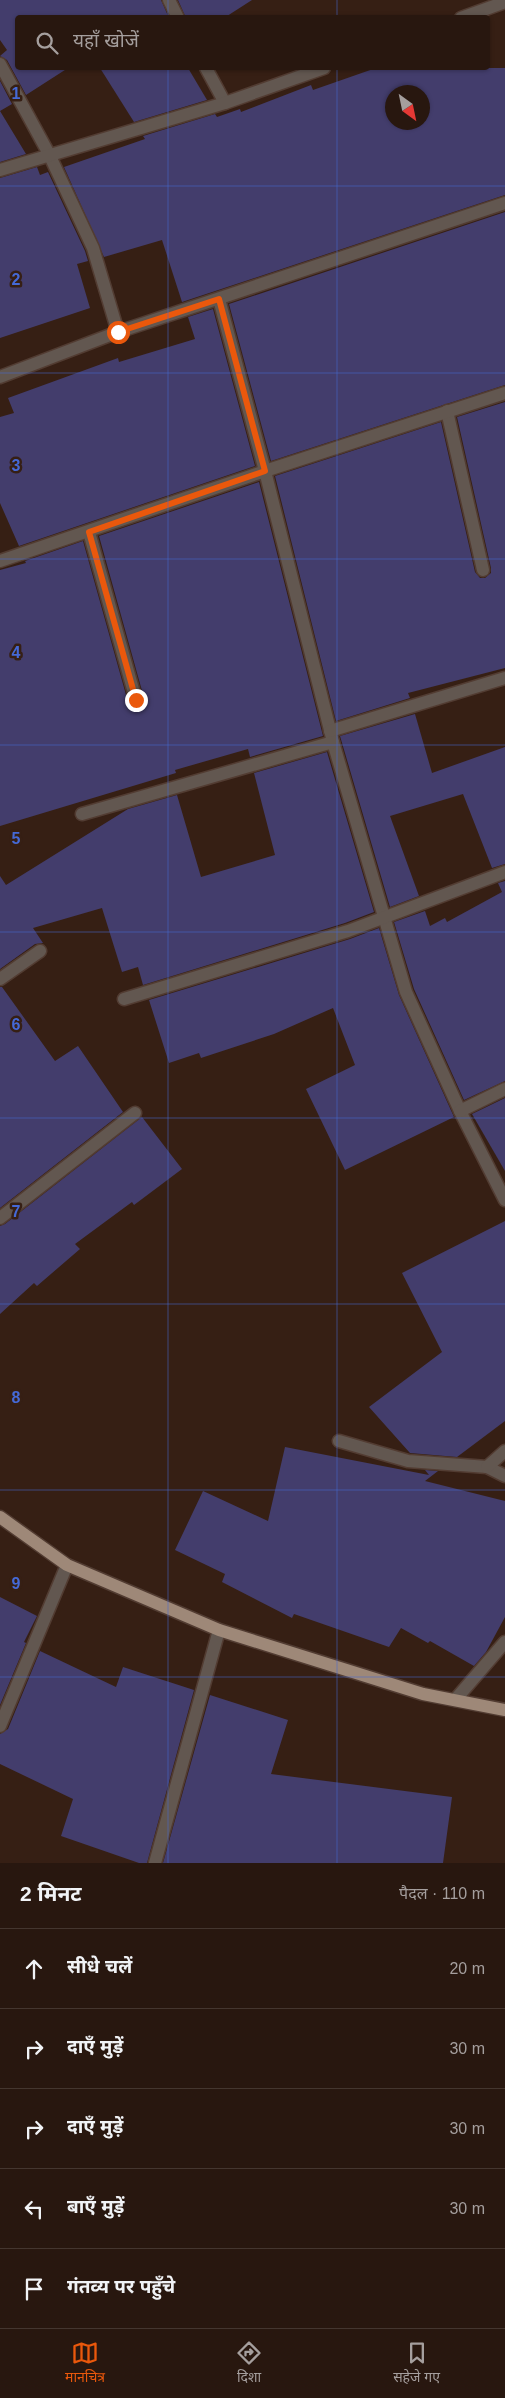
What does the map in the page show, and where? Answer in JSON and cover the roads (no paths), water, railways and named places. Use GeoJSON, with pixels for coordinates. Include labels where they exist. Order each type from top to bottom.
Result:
{"type":"FeatureCollection","features":[{"type":"Feature","properties":{"kind":"main road"},"geometry":{"type":"LineString","coordinates":[[0,1517],[67,1565],[219,1630],[423,1694],[505,1710]]}},
{"type":"Feature","properties":{"kind":"street"},"geometry":{"type":"LineString","coordinates":[[169,0],[176,15]]}},
{"type":"Feature","properties":{"kind":"street"},"geometry":{"type":"LineString","coordinates":[[469,15],[504,1]]}},
{"type":"Feature","properties":{"kind":"street"},"geometry":{"type":"LineString","coordinates":[[0,64],[49,154],[92,248],[118,332]]}},
{"type":"Feature","properties":{"kind":"street"},"geometry":{"type":"LineString","coordinates":[[207,70],[225,103]]}},
{"type":"Feature","properties":{"kind":"street"},"geometry":{"type":"LineString","coordinates":[[0,170],[225,103],[318,70]]}},
{"type":"Feature","properties":{"kind":"street"},"geometry":{"type":"LineString","coordinates":[[0,377],[118,332],[505,203]]}},
{"type":"Feature","properties":{"kind":"street"},"geometry":{"type":"LineString","coordinates":[[219,299],[332,736],[383,918],[406,992],[460,1111],[505,1200]]}},
{"type":"Feature","properties":{"kind":"street"},"geometry":{"type":"LineString","coordinates":[[0,561],[265,471],[505,393]]}},
{"type":"Feature","properties":{"kind":"street"},"geometry":{"type":"LineString","coordinates":[[447,411],[483,570]]}},
{"type":"Feature","properties":{"kind":"street"},"geometry":{"type":"LineString","coordinates":[[89,532],[136,700]]}},
{"type":"Feature","properties":{"kind":"street"},"geometry":{"type":"LineString","coordinates":[[82,814],[332,736],[505,678]]}},
{"type":"Feature","properties":{"kind":"street"},"geometry":{"type":"LineString","coordinates":[[124,999],[383,918],[505,872]]}},
{"type":"Feature","properties":{"kind":"street"},"geometry":{"type":"LineString","coordinates":[[0,980],[40,951]]}},
{"type":"Feature","properties":{"kind":"street"},"geometry":{"type":"LineString","coordinates":[[460,1111],[505,1089]]}},
{"type":"Feature","properties":{"kind":"street"},"geometry":{"type":"LineString","coordinates":[[0,1218],[135,1112]]}},
{"type":"Feature","properties":{"kind":"street"},"geometry":{"type":"LineString","coordinates":[[339,1441],[408,1461],[487,1467],[505,1476]]}},
{"type":"Feature","properties":{"kind":"street"},"geometry":{"type":"LineString","coordinates":[[487,1467],[505,1451]]}},
{"type":"Feature","properties":{"kind":"street"},"geometry":{"type":"LineString","coordinates":[[0,1726],[67,1565]]}},
{"type":"Feature","properties":{"kind":"street"},"geometry":{"type":"LineString","coordinates":[[155,1863],[219,1630]]}},
{"type":"Feature","properties":{"kind":"street"},"geometry":{"type":"LineString","coordinates":[[455,1700],[505,1642]]}}]}
